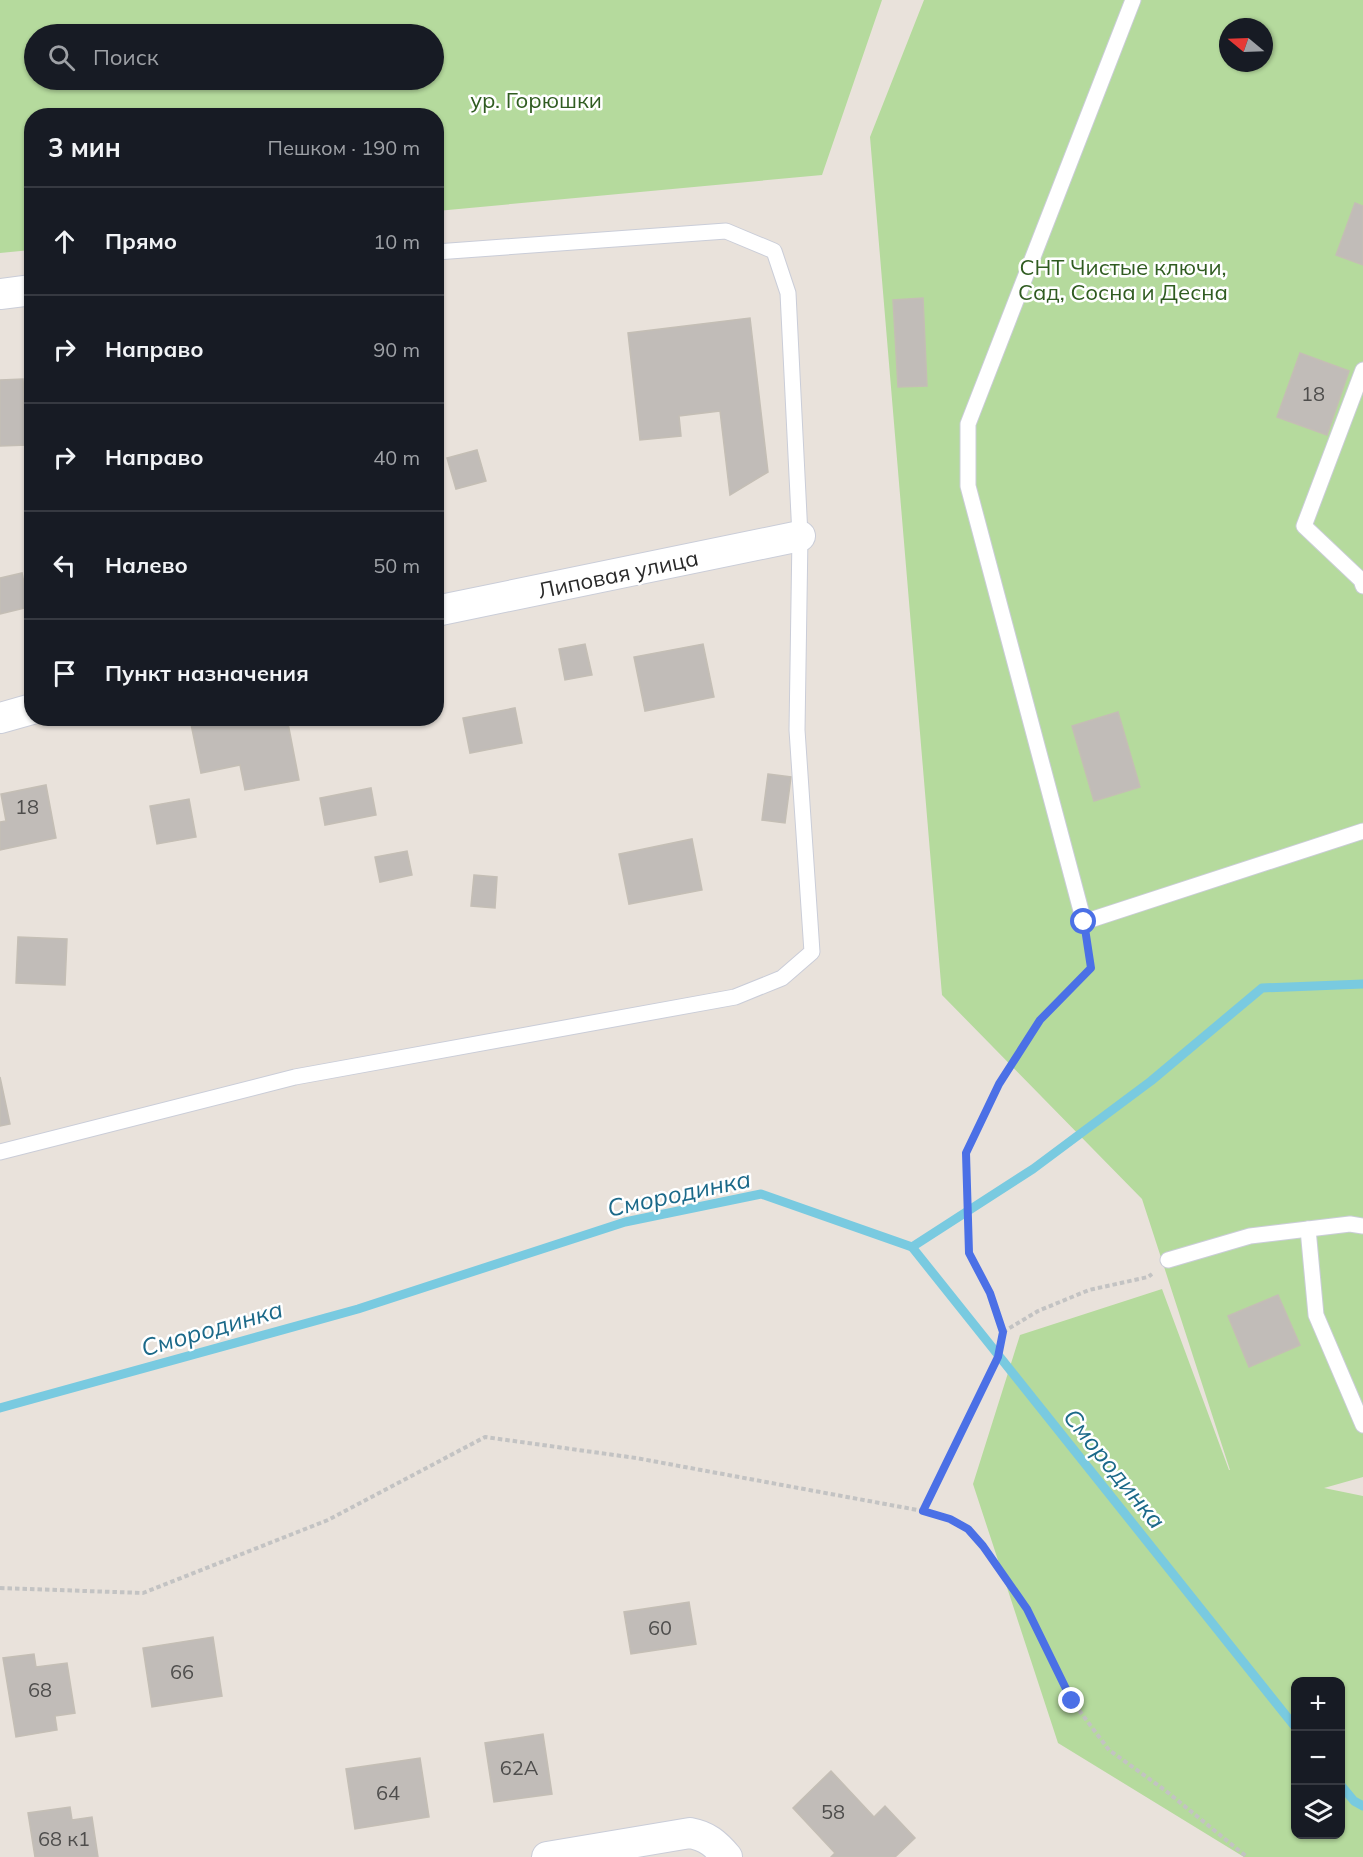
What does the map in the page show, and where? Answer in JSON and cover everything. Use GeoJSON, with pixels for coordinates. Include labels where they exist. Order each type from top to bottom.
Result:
{"type":"FeatureCollection","features":[{"type":"Feature","properties":{"kind":"street"},"geometry":{"type":"LineString","coordinates":[[0,294],[24,291]]}},
{"type":"Feature","properties":{"kind":"street","name":"Липовая улица"},"geometry":{"type":"LineString","coordinates":[[444,609],[800,536]]}},
{"type":"Feature","properties":{"kind":"street"},"geometry":{"type":"LineString","coordinates":[[0,718],[24,711]]}},
{"type":"Feature","properties":{"kind":"street"},"geometry":{"type":"LineString","coordinates":[[547,1857],[690,1833],[714,1842],[727,1857]]}},
{"type":"Feature","properties":{"kind":"lane"},"geometry":{"type":"LineString","coordinates":[[1132,0],[968,424],[968,486],[1084,922],[1363,831]]}},
{"type":"Feature","properties":{"kind":"lane"},"geometry":{"type":"LineString","coordinates":[[0,1152],[295,1077],[735,998],[782,978],[812,952],[797,730],[800,536],[788,293],[774,251],[726,231],[444,251]]}},
{"type":"Feature","properties":{"kind":"lane"},"geometry":{"type":"LineString","coordinates":[[1363,370],[1304,526],[1361,580],[1363,586]]}},
{"type":"Feature","properties":{"kind":"lane"},"geometry":{"type":"LineString","coordinates":[[1168,1260],[1250,1236],[1350,1224],[1363,1226]]}},
{"type":"Feature","properties":{"kind":"lane"},"geometry":{"type":"LineString","coordinates":[[1308,1229],[1316,1315],[1363,1425]]}},
{"type":"Feature","properties":{"kind":"path"},"geometry":{"type":"LineString","coordinates":[[923,1511],[998,1357],[1003,1332],[990,1293],[969,1253],[966,1153],[999,1084],[1040,1020],[1091,968],[1084,922]]}},
{"type":"Feature","properties":{"kind":"path"},"geometry":{"type":"LineString","coordinates":[[1003,1332],[1038,1311],[1089,1290],[1148,1277],[1168,1260]]}},
{"type":"Feature","properties":{"kind":"path"},"geometry":{"type":"LineString","coordinates":[[0,1588],[143,1593],[328,1520],[485,1437],[636,1458],[923,1511],[950,1519],[968,1529],[983,1546],[1027,1609],[1072,1701],[1109,1750],[1166,1791],[1247,1857]]}},
{"type":"Feature","properties":{"kind":"green space","name":"ур. Горюшки"},"geometry":{"type":"Polygon","coordinates":[[[0,0],[882,0],[822,175],[444,210],[444,108],[24,108],[24,251],[0,253],[0,0]]]}},
{"type":"Feature","properties":{"kind":"green space","name":"СНТ Чистые ключи, Сад, Сосна и Десна"},"geometry":{"type":"Polygon","coordinates":[[[924,0],[1363,0],[1363,1477],[1324,1488],[1363,1496],[1363,1857],[1244,1857],[1058,1743],[973,1484],[1020,1335],[1162,1289],[1230,1470],[1142,1199],[942,995],[870,137],[924,0]]]}},
{"type":"Feature","properties":{"kind":"building"},"geometry":{"type":"Polygon","coordinates":[[[1355,203],[1363,206],[1363,265],[1336,255],[1355,203]]]}},
{"type":"Feature","properties":{"kind":"building"},"geometry":{"type":"Polygon","coordinates":[[[923,298],[927,386],[898,387],[893,300],[923,298]]]}},
{"type":"Feature","properties":{"kind":"building"},"geometry":{"type":"Polygon","coordinates":[[[750,318],[768,472],[730,495],[720,411],[679,416],[681,436],[640,440],[628,333],[750,318]]]}},
{"type":"Feature","properties":{"kind":"building"},"geometry":{"type":"Polygon","coordinates":[[[1300,353],[1349,371],[1327,435],[1277,417],[1300,353]]]}},
{"type":"Feature","properties":{"kind":"building"},"geometry":{"type":"Polygon","coordinates":[[[23,379],[24,445],[0,446],[0,380],[23,379]]]}},
{"type":"Feature","properties":{"kind":"building"},"geometry":{"type":"Polygon","coordinates":[[[477,450],[486,481],[456,489],[447,458],[477,450]]]}},
{"type":"Feature","properties":{"kind":"building"},"geometry":{"type":"Polygon","coordinates":[[[22,573],[24,608],[0,614],[0,578],[22,573]]]}},
{"type":"Feature","properties":{"kind":"building"},"geometry":{"type":"Polygon","coordinates":[[[585,644],[592,675],[565,680],[559,649],[585,644]]]}},
{"type":"Feature","properties":{"kind":"building"},"geometry":{"type":"Polygon","coordinates":[[[703,644],[714,697],[645,711],[634,657],[703,644]]]}},
{"type":"Feature","properties":{"kind":"building"},"geometry":{"type":"Polygon","coordinates":[[[515,708],[522,743],[470,753],[463,718],[515,708]]]}},
{"type":"Feature","properties":{"kind":"building"},"geometry":{"type":"Polygon","coordinates":[[[1118,712],[1140,787],[1094,801],[1072,726],[1118,712]]]}},
{"type":"Feature","properties":{"kind":"building"},"geometry":{"type":"Polygon","coordinates":[[[191,726],[289,726],[299,780],[245,790],[240,765],[201,773],[191,726]]]}},
{"type":"Feature","properties":{"kind":"building"},"geometry":{"type":"Polygon","coordinates":[[[768,774],[791,777],[785,823],[762,820],[768,774]]]}},
{"type":"Feature","properties":{"kind":"building"},"geometry":{"type":"Polygon","coordinates":[[[46,785],[56,838],[0,850],[0,822],[6,821],[1,794],[46,785]]]}},
{"type":"Feature","properties":{"kind":"building"},"geometry":{"type":"Polygon","coordinates":[[[371,788],[376,815],[325,825],[320,798],[371,788]]]}},
{"type":"Feature","properties":{"kind":"building"},"geometry":{"type":"Polygon","coordinates":[[[189,799],[196,837],[157,844],[150,806],[189,799]]]}},
{"type":"Feature","properties":{"kind":"building"},"geometry":{"type":"Polygon","coordinates":[[[692,839],[702,890],[629,904],[619,854],[692,839]]]}},
{"type":"Feature","properties":{"kind":"building"},"geometry":{"type":"Polygon","coordinates":[[[407,851],[412,875],[380,882],[375,857],[407,851]]]}},
{"type":"Feature","properties":{"kind":"building"},"geometry":{"type":"Polygon","coordinates":[[[474,875],[497,877],[495,908],[471,906],[474,875]]]}},
{"type":"Feature","properties":{"kind":"building"},"geometry":{"type":"Polygon","coordinates":[[[18,937],[67,939],[65,985],[16,983],[18,937]]]}},
{"type":"Feature","properties":{"kind":"building"},"geometry":{"type":"Polygon","coordinates":[[[0,1077],[10,1124],[0,1126],[0,1077]]]}},
{"type":"Feature","properties":{"kind":"building"},"geometry":{"type":"Polygon","coordinates":[[[1278,1295],[1300,1345],[1249,1367],[1228,1316],[1278,1295]]]}},
{"type":"Feature","properties":{"kind":"building"},"geometry":{"type":"Polygon","coordinates":[[[689,1602],[696,1644],[631,1654],[624,1612],[689,1602]]]}},
{"type":"Feature","properties":{"kind":"building"},"geometry":{"type":"Polygon","coordinates":[[[213,1637],[222,1696],[152,1707],[143,1648],[213,1637]]]}},
{"type":"Feature","properties":{"kind":"building"},"geometry":{"type":"Polygon","coordinates":[[[34,1654],[36,1667],[67,1663],[75,1713],[55,1716],[57,1730],[16,1737],[3,1658],[34,1654]]]}},
{"type":"Feature","properties":{"kind":"building"},"geometry":{"type":"Polygon","coordinates":[[[543,1734],[552,1794],[494,1802],[485,1743],[543,1734]]]}},
{"type":"Feature","properties":{"kind":"building"},"geometry":{"type":"Polygon","coordinates":[[[420,1758],[429,1817],[355,1829],[346,1769],[420,1758]]]}},
{"type":"Feature","properties":{"kind":"building"},"geometry":{"type":"Polygon","coordinates":[[[831,1771],[874,1817],[885,1806],[915,1838],[895,1857],[831,1857],[835,1853],[793,1808],[831,1771]]]}},
{"type":"Feature","properties":{"kind":"building"},"geometry":{"type":"Polygon","coordinates":[[[70,1807],[72,1820],[92,1817],[98,1857],[35,1857],[28,1813],[70,1807]]]}},
{"type":"Feature","properties":{"kind":"waterway"},"geometry":{"type":"LineString","coordinates":[[912,1247],[1033,1169],[1151,1081],[1262,988],[1363,984]]}},
{"type":"Feature","properties":{"kind":"waterway","name":"Смородинка"},"geometry":{"type":"LineString","coordinates":[[0,1408],[358,1309],[625,1222],[761,1194],[912,1247],[1291,1722]]}},
{"type":"Feature","properties":{"kind":"waterway","name":"Смородинка"},"geometry":{"type":"LineString","coordinates":[[1341,1785],[1354,1801],[1363,1806]]}},
{"type":"Feature","properties":{"kind":"route"},"geometry":{"type":"LineString","coordinates":[[1072,1701],[1027,1609],[983,1546],[968,1529],[950,1519],[923,1511],[998,1357],[1003,1332],[990,1293],[969,1253],[966,1153],[999,1084],[1040,1020],[1091,968],[1084,922]]}}]}
